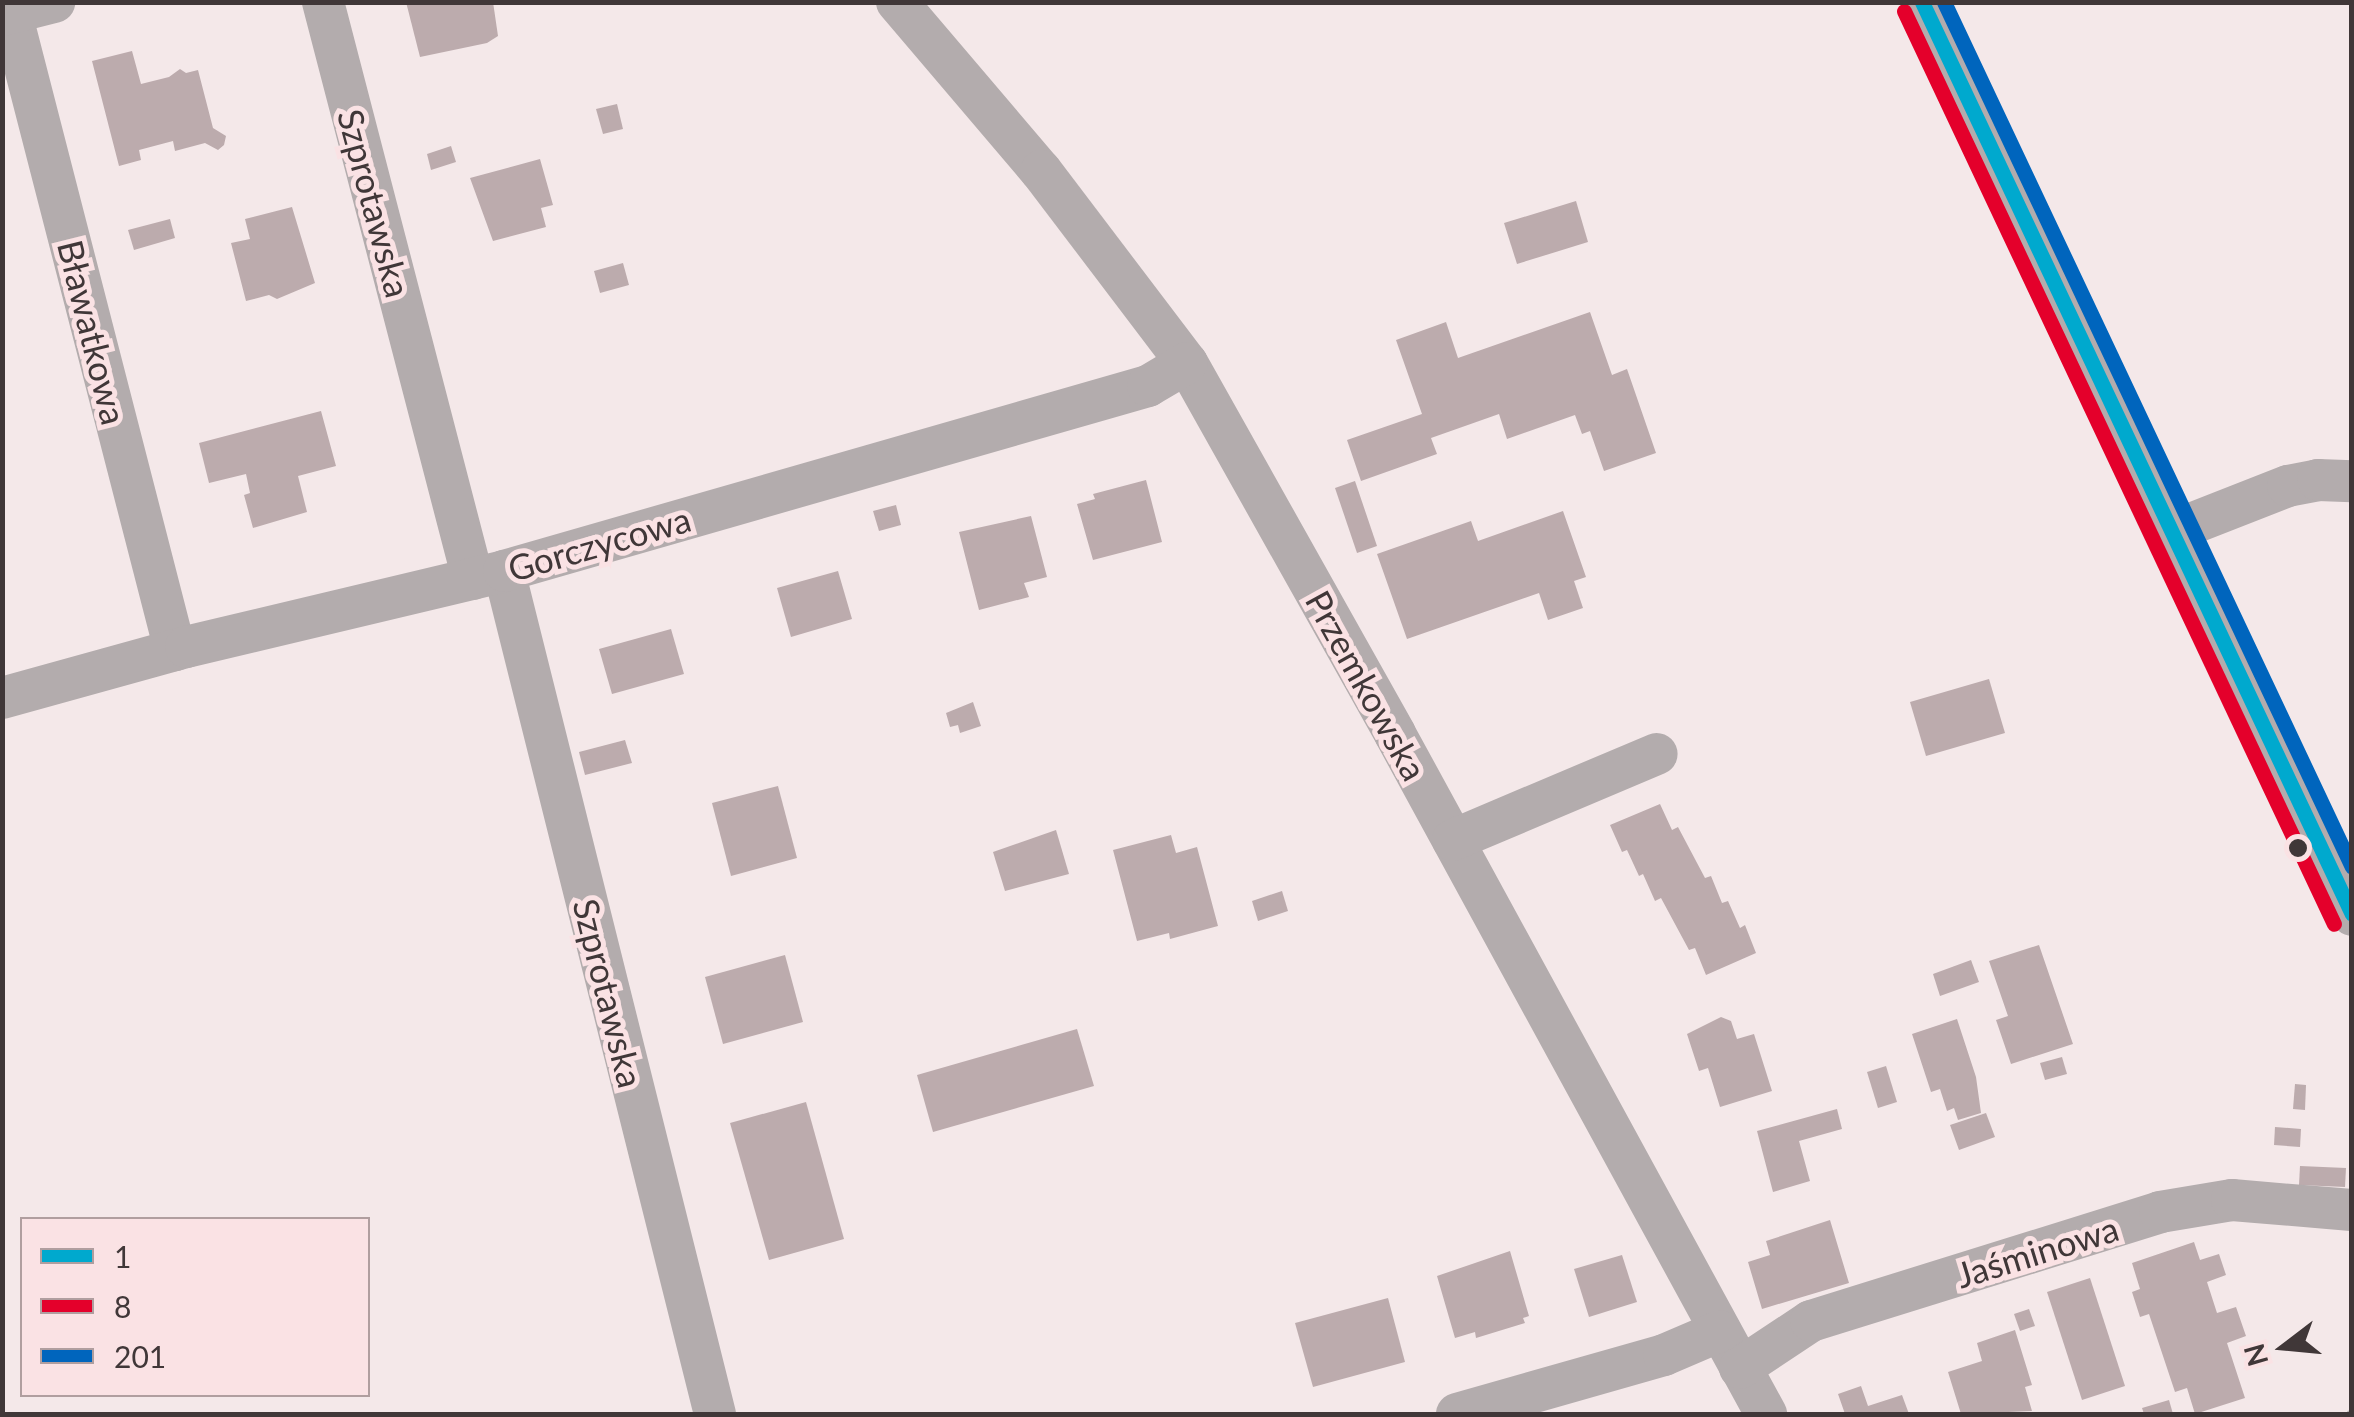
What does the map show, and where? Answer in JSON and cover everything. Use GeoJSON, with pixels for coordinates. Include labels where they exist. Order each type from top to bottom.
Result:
{"type":"FeatureCollection","features":[{"type":"Feature","properties":{"kind":"street"},"geometry":{"type":"LineString","coordinates":[[7,14],[54,2]]}},
{"type":"Feature","properties":{"kind":"street","name":"Szprotawska"},"geometry":{"type":"LineString","coordinates":[[323,2],[488,575],[715,1414]]}},
{"type":"Feature","properties":{"kind":"street","name":"Przemkowska"},"geometry":{"type":"LineString","coordinates":[[897,2],[1052,186],[1186,363],[1453,840],[1766,1414]]}},
{"type":"Feature","properties":{"kind":"street"},"geometry":{"type":"LineString","coordinates":[[1922,2],[2352,915]]}},
{"type":"Feature","properties":{"kind":"street","name":"Bławatkowa"},"geometry":{"type":"LineString","coordinates":[[7,14],[175,650]]}},
{"type":"Feature","properties":{"kind":"street","name":"Gorczycowa"},"geometry":{"type":"LineString","coordinates":[[2,698],[175,650],[488,575],[1148,386],[1186,363]]}},
{"type":"Feature","properties":{"kind":"street"},"geometry":{"type":"LineString","coordinates":[[2173,530],[2288,486],[2318,480],[2352,481]]}},
{"type":"Feature","properties":{"kind":"street"},"geometry":{"type":"LineString","coordinates":[[1453,840],[1658,754]]}},
{"type":"Feature","properties":{"kind":"street","name":"Jaśminowa"},"geometry":{"type":"LineString","coordinates":[[1456,1414],[1664,1356],[1730,1350],[2160,1212],[2232,1200],[2352,1210]]}},
{"type":"Feature","properties":{"kind":"building"},"geometry":{"type":"Polygon","coordinates":[[[406,2],[493,2],[498,36],[487,43],[420,57],[406,2]]]}},
{"type":"Feature","properties":{"kind":"building"},"geometry":{"type":"Polygon","coordinates":[[[132,51],[141,84],[169,77],[180,69],[186,73],[198,70],[213,128],[226,136],[224,145],[218,150],[205,143],[175,151],[173,141],[139,150],[141,160],[119,166],[92,61],[132,51]]]}},
{"type":"Feature","properties":{"kind":"building"},"geometry":{"type":"Polygon","coordinates":[[[617,104],[623,129],[603,134],[596,109],[617,104]]]}},
{"type":"Feature","properties":{"kind":"building"},"geometry":{"type":"Polygon","coordinates":[[[451,146],[456,162],[431,170],[427,154],[451,146]]]}},
{"type":"Feature","properties":{"kind":"building"},"geometry":{"type":"Polygon","coordinates":[[[540,159],[553,205],[541,208],[546,227],[493,241],[470,178],[540,159]]]}},
{"type":"Feature","properties":{"kind":"building"},"geometry":{"type":"Polygon","coordinates":[[[1576,201],[1588,242],[1517,264],[1504,223],[1576,201]]]}},
{"type":"Feature","properties":{"kind":"building"},"geometry":{"type":"Polygon","coordinates":[[[292,207],[315,283],[277,299],[269,295],[246,301],[231,243],[250,239],[245,219],[292,207]]]}},
{"type":"Feature","properties":{"kind":"building"},"geometry":{"type":"Polygon","coordinates":[[[170,219],[175,238],[134,250],[128,230],[170,219]]]}},
{"type":"Feature","properties":{"kind":"building"},"geometry":{"type":"Polygon","coordinates":[[[623,263],[629,285],[600,293],[594,271],[623,263]]]}},
{"type":"Feature","properties":{"kind":"building"},"geometry":{"type":"Polygon","coordinates":[[[1590,312],[1612,375],[1627,369],[1656,453],[1604,471],[1590,431],[1582,434],[1575,415],[1507,439],[1499,414],[1431,438],[1437,454],[1361,481],[1347,440],[1422,414],[1396,340],[1446,322],[1458,358],[1590,312]]]}},
{"type":"Feature","properties":{"kind":"building"},"geometry":{"type":"Polygon","coordinates":[[[321,411],[336,466],[298,476],[307,512],[253,528],[244,495],[250,493],[246,474],[209,483],[199,443],[321,411]]]}},
{"type":"Feature","properties":{"kind":"building"},"geometry":{"type":"Polygon","coordinates":[[[1146,480],[1162,542],[1093,560],[1077,504],[1095,499],[1093,494],[1146,480]]]}},
{"type":"Feature","properties":{"kind":"building"},"geometry":{"type":"Polygon","coordinates":[[[1355,481],[1377,546],[1357,553],[1335,488],[1355,481]]]}},
{"type":"Feature","properties":{"kind":"building"},"geometry":{"type":"Polygon","coordinates":[[[896,505],[901,525],[879,531],[873,511],[896,505]]]}},
{"type":"Feature","properties":{"kind":"building"},"geometry":{"type":"Polygon","coordinates":[[[1563,511],[1586,577],[1574,581],[1583,608],[1548,620],[1539,593],[1407,639],[1377,554],[1471,521],[1478,541],[1563,511]]]}},
{"type":"Feature","properties":{"kind":"building"},"geometry":{"type":"Polygon","coordinates":[[[1031,516],[1047,577],[1024,583],[1029,597],[979,610],[959,532],[1031,516]]]}},
{"type":"Feature","properties":{"kind":"building"},"geometry":{"type":"Polygon","coordinates":[[[838,571],[852,619],[791,637],[777,588],[838,571]]]}},
{"type":"Feature","properties":{"kind":"building"},"geometry":{"type":"Polygon","coordinates":[[[671,629],[684,674],[612,694],[599,649],[671,629]]]}},
{"type":"Feature","properties":{"kind":"building"},"geometry":{"type":"Polygon","coordinates":[[[1989,679],[2005,733],[1926,756],[1910,702],[1989,679]]]}},
{"type":"Feature","properties":{"kind":"building"},"geometry":{"type":"Polygon","coordinates":[[[973,702],[981,726],[960,733],[958,725],[950,727],[946,713],[973,702]]]}},
{"type":"Feature","properties":{"kind":"building"},"geometry":{"type":"Polygon","coordinates":[[[625,740],[632,763],[585,775],[579,752],[625,740]]]}},
{"type":"Feature","properties":{"kind":"building"},"geometry":{"type":"Polygon","coordinates":[[[778,786],[797,858],[731,876],[712,803],[778,786]]]}},
{"type":"Feature","properties":{"kind":"building"},"geometry":{"type":"Polygon","coordinates":[[[1660,804],[1672,830],[1678,827],[1705,878],[1711,876],[1722,903],[1728,901],[1740,928],[1745,925],[1756,953],[1706,975],[1695,948],[1689,950],[1661,898],[1655,901],[1627,850],[1622,852],[1610,825],[1660,804]]]}},
{"type":"Feature","properties":{"kind":"building"},"geometry":{"type":"Polygon","coordinates":[[[1056,830],[1069,874],[1005,891],[993,852],[1056,830]]]}},
{"type":"Feature","properties":{"kind":"building"},"geometry":{"type":"Polygon","coordinates":[[[1171,835],[1176,853],[1197,847],[1218,926],[1170,939],[1169,933],[1137,941],[1113,850],[1171,835]]]}},
{"type":"Feature","properties":{"kind":"building"},"geometry":{"type":"Polygon","coordinates":[[[1282,891],[1288,911],[1258,921],[1252,901],[1282,891]]]}},
{"type":"Feature","properties":{"kind":"building"},"geometry":{"type":"Polygon","coordinates":[[[2039,945],[2073,1044],[2011,1064],[1996,1020],[2008,1016],[1989,961],[2039,945]]]}},
{"type":"Feature","properties":{"kind":"building"},"geometry":{"type":"Polygon","coordinates":[[[785,955],[803,1022],[723,1044],[705,977],[785,955]]]}},
{"type":"Feature","properties":{"kind":"building"},"geometry":{"type":"Polygon","coordinates":[[[1971,960],[1979,982],[1940,996],[1933,974],[1971,960]]]}},
{"type":"Feature","properties":{"kind":"building"},"geometry":{"type":"Polygon","coordinates":[[[1721,1017],[1731,1021],[1737,1039],[1754,1034],[1772,1091],[1720,1107],[1708,1068],[1699,1071],[1687,1034],[1721,1017]]]}},
{"type":"Feature","properties":{"kind":"building"},"geometry":{"type":"Polygon","coordinates":[[[1957,1019],[1976,1077],[1981,1113],[1958,1120],[1954,1108],[1947,1111],[1940,1089],[1931,1092],[1912,1034],[1957,1019]]]}},
{"type":"Feature","properties":{"kind":"building"},"geometry":{"type":"Polygon","coordinates":[[[1077,1029],[1094,1086],[933,1132],[917,1075],[1077,1029]]]}},
{"type":"Feature","properties":{"kind":"building"},"geometry":{"type":"Polygon","coordinates":[[[2062,1057],[2067,1074],[2045,1080],[2040,1063],[2062,1057]]]}},
{"type":"Feature","properties":{"kind":"building"},"geometry":{"type":"Polygon","coordinates":[[[1886,1066],[1897,1102],[1878,1108],[1867,1072],[1886,1066]]]}},
{"type":"Feature","properties":{"kind":"building"},"geometry":{"type":"Polygon","coordinates":[[[2295,1084],[2306,1085],[2305,1110],[2293,1109],[2295,1084]]]}},
{"type":"Feature","properties":{"kind":"building"},"geometry":{"type":"Polygon","coordinates":[[[806,1102],[844,1239],[769,1260],[730,1123],[806,1102]]]}},
{"type":"Feature","properties":{"kind":"building"},"geometry":{"type":"Polygon","coordinates":[[[1837,1109],[1842,1129],[1799,1141],[1810,1181],[1773,1192],[1757,1131],[1837,1109]]]}},
{"type":"Feature","properties":{"kind":"building"},"geometry":{"type":"Polygon","coordinates":[[[1986,1113],[1995,1137],[1959,1150],[1950,1125],[1986,1113]]]}},
{"type":"Feature","properties":{"kind":"building"},"geometry":{"type":"Polygon","coordinates":[[[2275,1127],[2301,1129],[2300,1147],[2274,1145],[2275,1127]]]}},
{"type":"Feature","properties":{"kind":"building"},"geometry":{"type":"Polygon","coordinates":[[[2300,1166],[2346,1168],[2345,1187],[2299,1185],[2300,1166]]]}},
{"type":"Feature","properties":{"kind":"building"},"geometry":{"type":"Polygon","coordinates":[[[1830,1220],[1849,1283],[1762,1309],[1748,1262],[1770,1255],[1766,1241],[1830,1220]]]}},
{"type":"Feature","properties":{"kind":"building"},"geometry":{"type":"Polygon","coordinates":[[[2194,1242],[2200,1260],[2219,1254],[2226,1275],[2207,1282],[2217,1313],[2236,1307],[2246,1336],[2227,1343],[2245,1398],[2195,1414],[2187,1388],[2175,1392],[2149,1314],[2140,1317],[2132,1292],[2140,1289],[2132,1263],[2194,1242]]]}},
{"type":"Feature","properties":{"kind":"building"},"geometry":{"type":"Polygon","coordinates":[[[1510,1251],[1529,1316],[1523,1318],[1525,1323],[1476,1338],[1475,1332],[1455,1338],[1437,1276],[1510,1251]]]}},
{"type":"Feature","properties":{"kind":"building"},"geometry":{"type":"Polygon","coordinates":[[[1622,1255],[1637,1302],[1589,1317],[1574,1269],[1622,1255]]]}},
{"type":"Feature","properties":{"kind":"building"},"geometry":{"type":"Polygon","coordinates":[[[2090,1278],[2125,1386],[2082,1400],[2047,1292],[2090,1278]]]}},
{"type":"Feature","properties":{"kind":"building"},"geometry":{"type":"Polygon","coordinates":[[[1388,1298],[1405,1362],[1313,1387],[1295,1323],[1388,1298]]]}},
{"type":"Feature","properties":{"kind":"building"},"geometry":{"type":"Polygon","coordinates":[[[2029,1309],[2035,1326],[2020,1331],[2014,1314],[2029,1309]]]}},
{"type":"Feature","properties":{"kind":"building"},"geometry":{"type":"Polygon","coordinates":[[[2015,1330],[2032,1385],[2025,1387],[2032,1411],[1961,1414],[1948,1372],[1982,1361],[1977,1343],[2015,1330]]]}},
{"type":"Feature","properties":{"kind":"building"},"geometry":{"type":"Polygon","coordinates":[[[1861,1386],[1868,1406],[1902,1395],[1909,1414],[1845,1414],[1838,1394],[1861,1386]]]}},
{"type":"Feature","properties":{"kind":"building"},"geometry":{"type":"Polygon","coordinates":[[[2169,1400],[2173,1414],[2144,1414],[2142,1408],[2169,1400]]]}},
{"type":"Feature","properties":{"kind":"transit line","name":"1"},"geometry":{"type":"LineString","coordinates":[[1922,2],[2352,914]]}},
{"type":"Feature","properties":{"kind":"transit line","name":"201"},"geometry":{"type":"LineString","coordinates":[[1944,2],[2352,867]]}},
{"type":"Feature","properties":{"kind":"transit line","name":"8"},"geometry":{"type":"LineString","coordinates":[[1904,11],[2334,924]]}}]}
